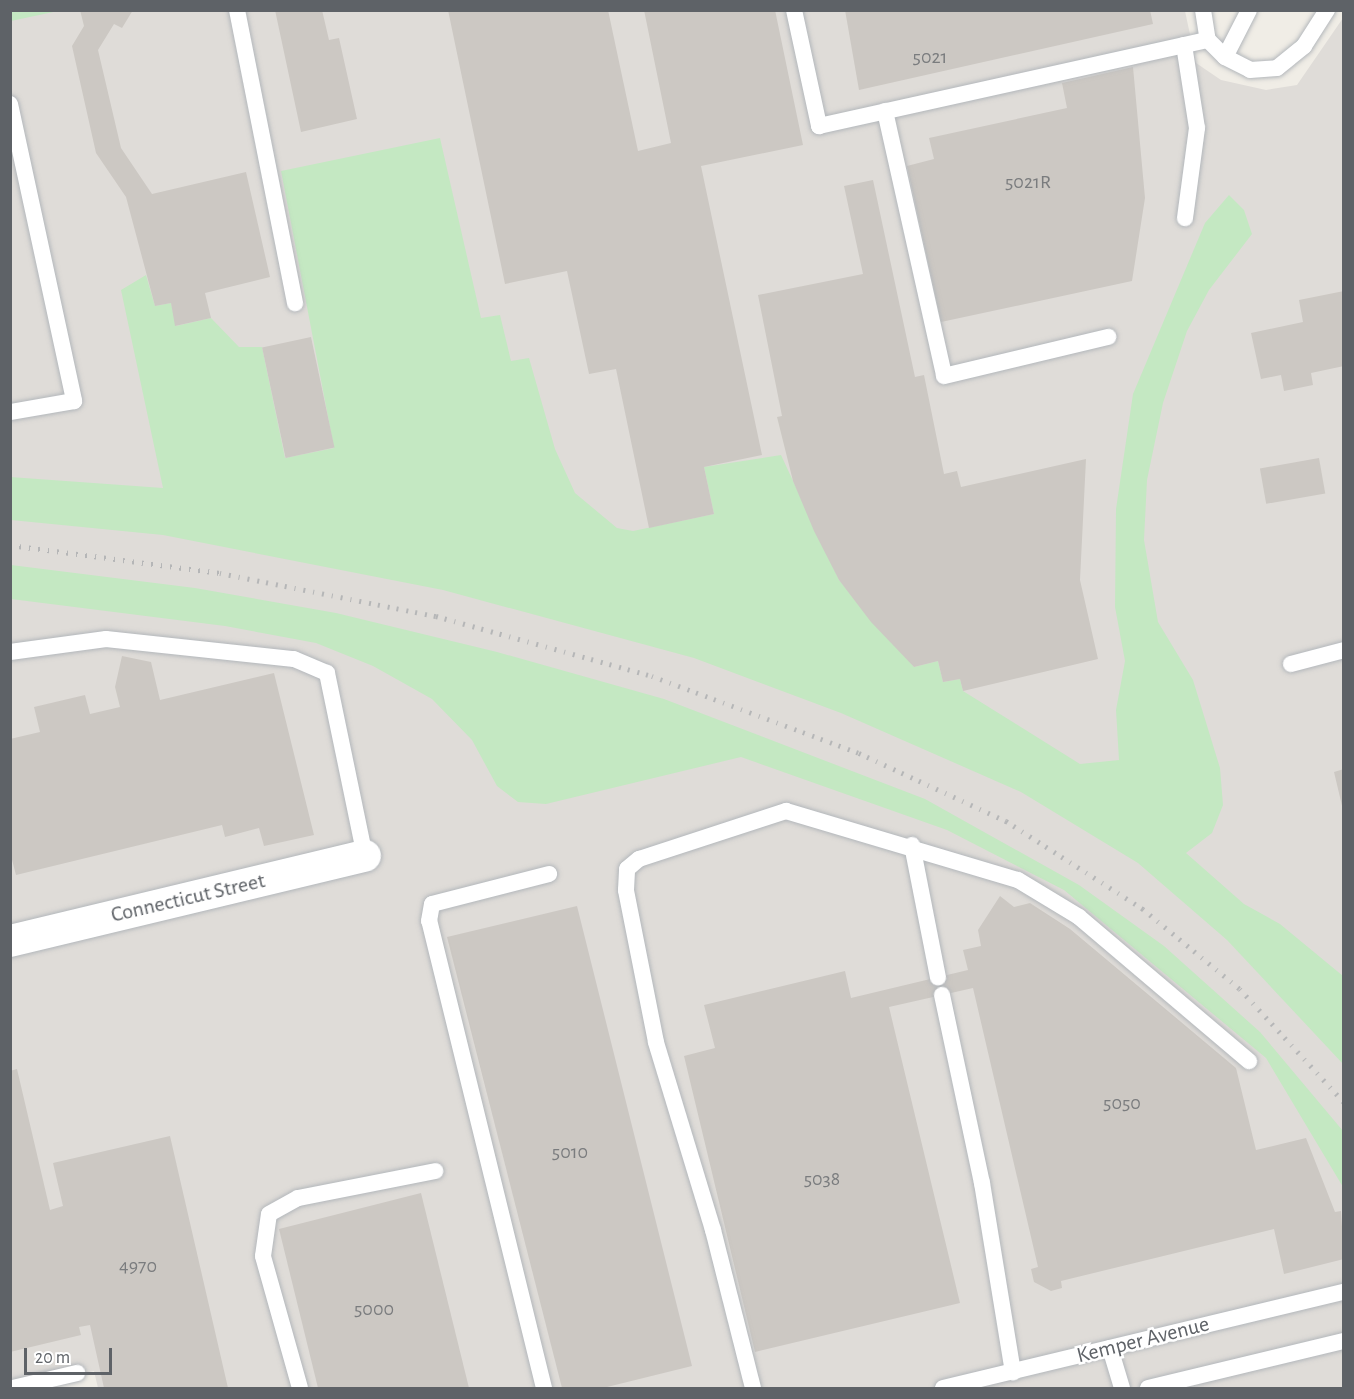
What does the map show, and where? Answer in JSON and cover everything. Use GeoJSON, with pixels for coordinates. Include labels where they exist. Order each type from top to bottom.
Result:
{"type":"FeatureCollection","features":[{"type":"Feature","properties":{"kind":"street","name":"Connecticut Street"},"geometry":{"type":"LineString","coordinates":[[10,941],[365,856]]}},
{"type":"Feature","properties":{"kind":"lane"},"geometry":{"type":"LineString","coordinates":[[237,10],[296,303]]}},
{"type":"Feature","properties":{"kind":"lane"},"geometry":{"type":"LineString","coordinates":[[794,10],[819,126],[1208,40]]}},
{"type":"Feature","properties":{"kind":"lane"},"geometry":{"type":"LineString","coordinates":[[1203,10],[1208,40],[1225,57],[1250,70],[1277,68],[1304,46],[1327,10]]}},
{"type":"Feature","properties":{"kind":"lane"},"geometry":{"type":"LineString","coordinates":[[1225,57],[1249,10]]}},
{"type":"Feature","properties":{"kind":"lane"},"geometry":{"type":"LineString","coordinates":[[1184,45],[1197,128],[1185,218]]}},
{"type":"Feature","properties":{"kind":"lane"},"geometry":{"type":"LineString","coordinates":[[10,104],[13,128],[74,401],[10,412]]}},
{"type":"Feature","properties":{"kind":"lane"},"geometry":{"type":"LineString","coordinates":[[885,111],[944,376],[1108,337]]}},
{"type":"Feature","properties":{"kind":"lane"},"geometry":{"type":"LineString","coordinates":[[10,652],[106,639],[294,659],[327,673],[365,856]]}},
{"type":"Feature","properties":{"kind":"lane"},"geometry":{"type":"LineString","coordinates":[[1291,664],[1344,650]]}},
{"type":"Feature","properties":{"kind":"lane"},"geometry":{"type":"LineString","coordinates":[[753,1389],[714,1230],[656,1042],[626,890],[627,869],[639,859],[786,811],[912,845],[1018,880],[1078,917],[1249,1061]]}},
{"type":"Feature","properties":{"kind":"lane"},"geometry":{"type":"LineString","coordinates":[[912,845],[938,977]]}},
{"type":"Feature","properties":{"kind":"lane"},"geometry":{"type":"LineString","coordinates":[[544,1389],[429,921],[432,904],[549,874]]}},
{"type":"Feature","properties":{"kind":"lane"},"geometry":{"type":"LineString","coordinates":[[942,995],[982,1183],[1013,1372]]}},
{"type":"Feature","properties":{"kind":"lane"},"geometry":{"type":"LineString","coordinates":[[300,1389],[262,1256],[269,1214],[298,1198],[435,1171]]}},
{"type":"Feature","properties":{"kind":"lane","name":"Kemper Avenue"},"geometry":{"type":"LineString","coordinates":[[943,1389],[1344,1292]]}},
{"type":"Feature","properties":{"kind":"lane"},"geometry":{"type":"LineString","coordinates":[[1148,1389],[1344,1341]]}},
{"type":"Feature","properties":{"kind":"lane"},"geometry":{"type":"LineString","coordinates":[[1110,1348],[1122,1389]]}},
{"type":"Feature","properties":{"kind":"lane"},"geometry":{"type":"LineString","coordinates":[[13,1389],[77,1373]]}},
{"type":"Feature","properties":{"kind":"shaded area"},"geometry":{"type":"Polygon","coordinates":[[[10,11],[1185,11],[1196,63],[1221,80],[1266,90],[1297,85],[1343,18],[1343,1388],[98,1388],[94,1371],[11,1388],[10,11]]]}},
{"type":"Feature","properties":{"kind":"green space"},"geometry":{"type":"Polygon","coordinates":[[[11,10],[58,10],[58,11],[11,21],[11,10]]]}},
{"type":"Feature","properties":{"kind":"green space"},"geometry":{"type":"Polygon","coordinates":[[[440,138],[481,318],[500,315],[511,361],[529,358],[555,449],[575,493],[617,528],[633,531],[714,514],[704,467],[781,455],[839,580],[914,667],[938,661],[943,682],[960,679],[963,691],[1080,764],[1119,760],[1116,710],[1125,661],[1115,607],[1116,509],[1133,394],[1205,223],[1229,195],[1244,210],[1252,234],[1209,290],[1187,331],[1163,403],[1147,480],[1144,540],[1158,622],[1193,680],[1220,768],[1223,805],[1212,833],[1186,853],[1244,904],[1280,924],[1343,976],[1343,1064],[1227,940],[1138,863],[1021,792],[841,713],[694,658],[443,590],[163,535],[11,520],[10,477],[163,488],[121,290],[146,275],[155,306],[171,303],[176,326],[211,318],[239,347],[262,347],[285,458],[334,448],[281,171],[440,138]]]}},
{"type":"Feature","properties":{"kind":"green space"},"geometry":{"type":"Polygon","coordinates":[[[11,565],[195,588],[336,613],[497,652],[664,699],[925,799],[1079,885],[1164,946],[1260,1032],[1343,1131],[1343,1187],[1266,1058],[1064,890],[947,830],[741,757],[546,804],[518,802],[497,786],[472,740],[432,699],[373,666],[316,643],[225,626],[11,599],[11,565]]]}},
{"type":"Feature","properties":{"kind":"building"},"geometry":{"type":"Polygon","coordinates":[[[80,10],[133,10],[122,28],[114,24],[98,50],[121,148],[152,194],[246,172],[270,277],[205,293],[211,318],[175,326],[171,303],[155,306],[126,197],[96,153],[72,46],[84,26],[80,10]]]}},
{"type":"Feature","properties":{"kind":"building"},"geometry":{"type":"Polygon","coordinates":[[[275,10],[322,10],[329,40],[339,38],[357,119],[301,132],[275,10]]]}},
{"type":"Feature","properties":{"kind":"building"},"geometry":{"type":"Polygon","coordinates":[[[448,10],[608,10],[638,151],[671,143],[644,10],[775,10],[803,145],[701,166],[762,455],[704,467],[714,514],[649,528],[616,369],[589,374],[567,271],[505,284],[448,10]]]}},
{"type":"Feature","properties":{"kind":"building"},"geometry":{"type":"Polygon","coordinates":[[[845,10],[1150,10],[1153,24],[859,90],[845,10]]]}},
{"type":"Feature","properties":{"kind":"building"},"geometry":{"type":"Polygon","coordinates":[[[1133,67],[1145,198],[1132,281],[941,322],[907,166],[934,159],[929,138],[1067,108],[1062,83],[1133,67]]]}},
{"type":"Feature","properties":{"kind":"building"},"geometry":{"type":"Polygon","coordinates":[[[873,180],[915,377],[924,375],[944,474],[957,471],[961,487],[1086,459],[1080,580],[1098,659],[963,691],[960,679],[943,682],[938,661],[914,667],[871,622],[839,580],[814,531],[793,481],[777,417],[782,416],[758,295],[863,274],[844,186],[873,180]]]}},
{"type":"Feature","properties":{"kind":"building"},"geometry":{"type":"Polygon","coordinates":[[[1344,291],[1344,366],[1311,373],[1313,385],[1284,391],[1281,375],[1261,379],[1251,333],[1303,322],[1299,300],[1344,291]]]}},
{"type":"Feature","properties":{"kind":"building"},"geometry":{"type":"Polygon","coordinates":[[[311,337],[334,448],[286,458],[262,347],[311,337]]]}},
{"type":"Feature","properties":{"kind":"building"},"geometry":{"type":"Polygon","coordinates":[[[1319,458],[1325,493],[1266,504],[1260,468],[1319,458]]]}},
{"type":"Feature","properties":{"kind":"building"},"geometry":{"type":"Polygon","coordinates":[[[122,656],[151,662],[160,700],[274,673],[314,835],[264,846],[259,828],[225,837],[222,825],[16,875],[10,852],[10,739],[40,732],[34,707],[85,695],[90,714],[120,707],[115,687],[122,656]]]}},
{"type":"Feature","properties":{"kind":"building"},"geometry":{"type":"Polygon","coordinates":[[[1344,769],[1344,810],[1343,810],[1334,772],[1344,769]]]}},
{"type":"Feature","properties":{"kind":"building"},"geometry":{"type":"Polygon","coordinates":[[[1000,896],[1014,907],[1030,903],[1070,929],[1236,1068],[1256,1150],[1306,1138],[1335,1212],[1341,1211],[1344,1259],[1284,1274],[1274,1229],[1061,1281],[1062,1288],[1051,1291],[1034,1282],[1031,1269],[1038,1267],[973,988],[889,1007],[960,1303],[755,1352],[684,1056],[715,1048],[704,1005],[845,971],[851,998],[968,970],[963,950],[981,946],[978,930],[1000,896]]]}},
{"type":"Feature","properties":{"kind":"building"},"geometry":{"type":"Polygon","coordinates":[[[577,906],[692,1366],[603,1388],[562,1388],[447,937],[577,906]]]}},
{"type":"Feature","properties":{"kind":"building"},"geometry":{"type":"Polygon","coordinates":[[[17,1069],[50,1210],[63,1206],[53,1163],[170,1136],[228,1388],[104,1388],[90,1325],[79,1327],[81,1335],[10,1352],[10,1071],[17,1069]]]}},
{"type":"Feature","properties":{"kind":"building"},"geometry":{"type":"Polygon","coordinates":[[[421,1193],[469,1388],[318,1388],[279,1229],[421,1193]]]}},
{"type":"Feature","properties":{"kind":"railway"},"geometry":{"type":"LineString","coordinates":[[10,545],[220,573],[436,616],[652,676],[859,753],[1006,821],[1143,909],[1240,989],[1344,1102]]}}]}
